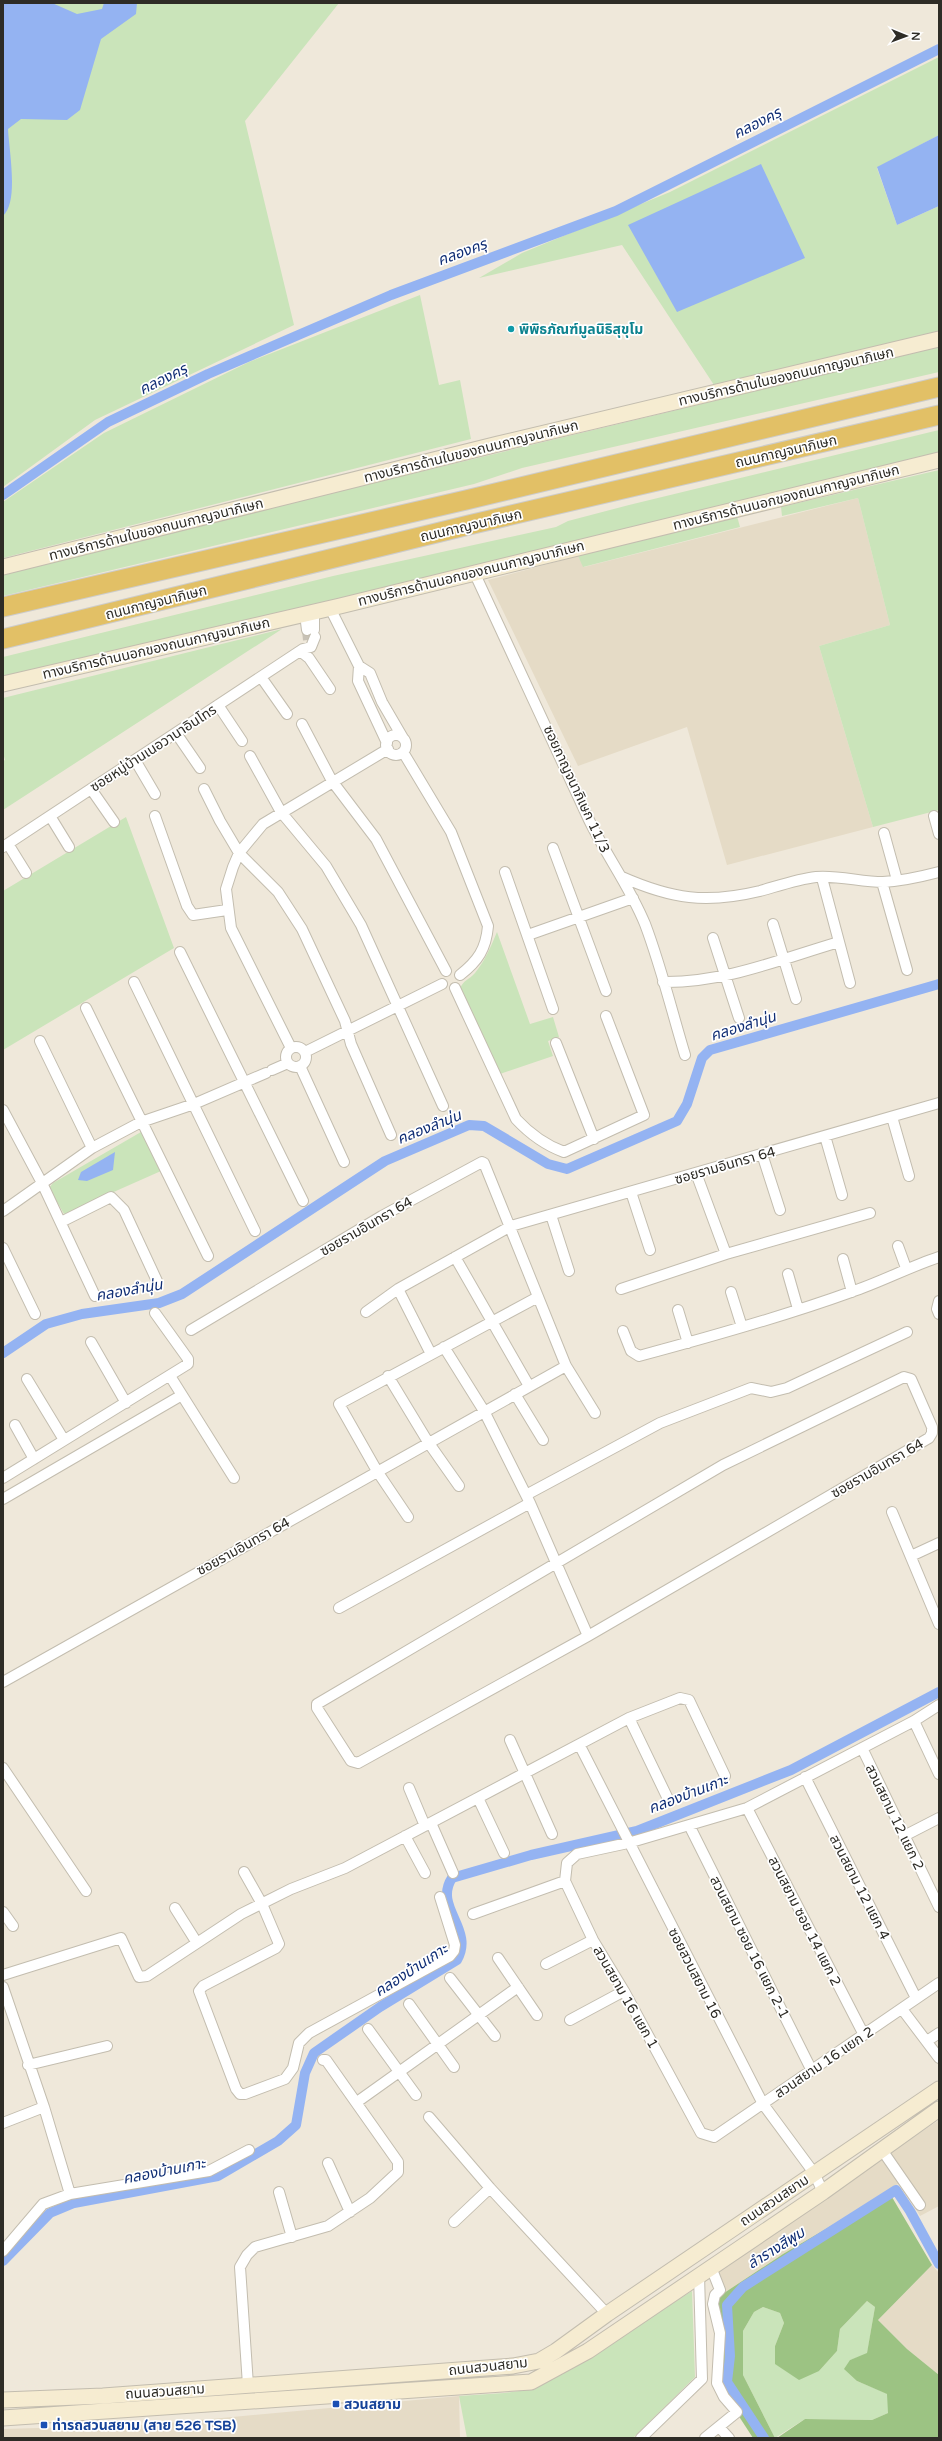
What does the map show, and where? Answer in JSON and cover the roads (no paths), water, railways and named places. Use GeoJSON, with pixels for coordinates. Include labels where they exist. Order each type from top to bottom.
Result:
{"type":"FeatureCollection","features":[{"type":"Feature","properties":{"kind":"highway","name":"ถนนกาญจนาภิเษก"},"geometry":{"type":"LineString","coordinates":[[3,606],[474,499],[939,387]]}},
{"type":"Feature","properties":{"kind":"highway","name":"ถนนกาญจนาภิเษก"},"geometry":{"type":"LineString","coordinates":[[3,639],[473,524],[939,415]]}},
{"type":"Feature","properties":{"kind":"street","name":"ทางบริการด้านในของถนนกาญจนาภิเษก"},"geometry":{"type":"LineString","coordinates":[[3,567],[505,443],[939,340]]}},
{"type":"Feature","properties":{"kind":"street","name":"ทางบริการด้านนอกของถนนกาญจนาภิเษก"},"geometry":{"type":"LineString","coordinates":[[3,684],[330,608],[939,460]]}},
{"type":"Feature","properties":{"kind":"street","name":"ซอยกาญจนาภิเษก 11/3"},"geometry":{"type":"LineString","coordinates":[[474,572],[589,820],[601,844],[622,877],[645,924],[685,1055]]}},
{"type":"Feature","properties":{"kind":"street"},"geometry":{"type":"LineString","coordinates":[[330,608],[359,666],[358,681],[387,746],[394,754],[403,752]]}},
{"type":"Feature","properties":{"kind":"street","name":"ซอยหมู่บ้านเนอวานาอินโทร"},"geometry":{"type":"LineString","coordinates":[[5,846],[301,650],[311,634],[309,613]]}},
{"type":"Feature","properties":{"kind":"street"},"geometry":{"type":"LineString","coordinates":[[301,650],[309,658],[330,689]]}},
{"type":"Feature","properties":{"kind":"street"},"geometry":{"type":"LineString","coordinates":[[359,666],[370,673],[382,702],[406,743],[403,752],[451,832],[488,926],[486,941],[482,953],[471,966],[460,975],[459,984],[455,988],[446,988],[442,984],[441,978],[446,971]]}},
{"type":"Feature","properties":{"kind":"street"},"geometry":{"type":"LineString","coordinates":[[261,677],[287,714]]}},
{"type":"Feature","properties":{"kind":"street"},"geometry":{"type":"LineString","coordinates":[[218,705],[242,741]]}},
{"type":"Feature","properties":{"kind":"street"},"geometry":{"type":"LineString","coordinates":[[302,724],[332,781],[376,839],[446,971]]}},
{"type":"Feature","properties":{"kind":"street"},"geometry":{"type":"LineString","coordinates":[[176,733],[200,768]]}},
{"type":"Feature","properties":{"kind":"street"},"geometry":{"type":"LineString","coordinates":[[291,1048],[231,928],[227,910],[226,889],[239,853],[263,824],[387,746],[389,738],[394,735],[403,738]]}},
{"type":"Feature","properties":{"kind":"street"},"geometry":{"type":"LineString","coordinates":[[250,756],[281,812],[326,866],[361,925],[443,1106]]}},
{"type":"Feature","properties":{"kind":"street"},"geometry":{"type":"LineString","coordinates":[[135,760],[155,794]]}},
{"type":"Feature","properties":{"kind":"street"},"geometry":{"type":"LineString","coordinates":[[204,789],[220,821],[239,853],[278,892],[302,929],[348,1031],[391,1136]]}},
{"type":"Feature","properties":{"kind":"street"},"geometry":{"type":"LineString","coordinates":[[90,790],[114,822]]}},
{"type":"Feature","properties":{"kind":"street"},"geometry":{"type":"LineString","coordinates":[[50,816],[69,847]]}},
{"type":"Feature","properties":{"kind":"street"},"geometry":{"type":"LineString","coordinates":[[155,816],[187,906],[193,915],[227,910]]}},
{"type":"Feature","properties":{"kind":"street"},"geometry":{"type":"LineString","coordinates":[[934,816],[939,834]]}},
{"type":"Feature","properties":{"kind":"street"},"geometry":{"type":"LineString","coordinates":[[884,834],[897,880]]}},
{"type":"Feature","properties":{"kind":"street"},"geometry":{"type":"LineString","coordinates":[[5,846],[26,873]]}},
{"type":"Feature","properties":{"kind":"street"},"geometry":{"type":"LineString","coordinates":[[553,848],[606,991]]}},
{"type":"Feature","properties":{"kind":"street"},"geometry":{"type":"LineString","coordinates":[[505,872],[553,1009]]}},
{"type":"Feature","properties":{"kind":"street"},"geometry":{"type":"LineString","coordinates":[[622,877],[646,888],[676,896],[704,899],[747,894],[822,878],[882,882],[914,879],[939,873]]}},
{"type":"Feature","properties":{"kind":"street"},"geometry":{"type":"LineString","coordinates":[[822,878],[850,983]]}},
{"type":"Feature","properties":{"kind":"street"},"geometry":{"type":"LineString","coordinates":[[882,882],[907,970]]}},
{"type":"Feature","properties":{"kind":"street"},"geometry":{"type":"LineString","coordinates":[[528,935],[633,898]]}},
{"type":"Feature","properties":{"kind":"street"},"geometry":{"type":"LineString","coordinates":[[773,924],[796,999]]}},
{"type":"Feature","properties":{"kind":"street"},"geometry":{"type":"LineString","coordinates":[[713,938],[739,1018]]}},
{"type":"Feature","properties":{"kind":"street"},"geometry":{"type":"LineString","coordinates":[[663,982],[688,982],[726,976],[839,942]]}},
{"type":"Feature","properties":{"kind":"street"},"geometry":{"type":"LineString","coordinates":[[180,952],[303,1201]]}},
{"type":"Feature","properties":{"kind":"street"},"geometry":{"type":"LineString","coordinates":[[446,971],[455,971],[460,975]]}},
{"type":"Feature","properties":{"kind":"street"},"geometry":{"type":"LineString","coordinates":[[134,982],[255,1231]]}},
{"type":"Feature","properties":{"kind":"street"},"geometry":{"type":"LineString","coordinates":[[305,1052],[442,984]]}},
{"type":"Feature","properties":{"kind":"street"},"geometry":{"type":"LineString","coordinates":[[455,988],[516,1119],[526,1129],[552,1148],[564,1152],[644,1116],[606,1016]]}},
{"type":"Feature","properties":{"kind":"street"},"geometry":{"type":"LineString","coordinates":[[86,1008],[208,1256]]}},
{"type":"Feature","properties":{"kind":"street"},"geometry":{"type":"LineString","coordinates":[[40,1041],[92,1148]]}},
{"type":"Feature","properties":{"kind":"street"},"geometry":{"type":"LineString","coordinates":[[556,1044],[594,1139]]}},
{"type":"Feature","properties":{"kind":"street"},"geometry":{"type":"LineString","coordinates":[[297,1047],[305,1052],[306,1059],[300,1066],[293,1066],[288,1063],[287,1053],[291,1048],[297,1047]]}},
{"type":"Feature","properties":{"kind":"street"},"geometry":{"type":"LineString","coordinates":[[3,1211],[92,1148],[141,1122],[194,1104],[288,1063]]}},
{"type":"Feature","properties":{"kind":"street"},"geometry":{"type":"LineString","coordinates":[[300,1066],[344,1162]]}},
{"type":"Feature","properties":{"kind":"street","name":"ซอยรามอินทรา 64"},"geometry":{"type":"LineString","coordinates":[[366,1312],[398,1288],[510,1226],[939,1104]]}},
{"type":"Feature","properties":{"kind":"street"},"geometry":{"type":"LineString","coordinates":[[3,1110],[42,1183],[96,1296]]}},
{"type":"Feature","properties":{"kind":"street"},"geometry":{"type":"LineString","coordinates":[[892,1117],[909,1176]]}},
{"type":"Feature","properties":{"kind":"street"},"geometry":{"type":"LineString","coordinates":[[825,1136],[842,1196]]}},
{"type":"Feature","properties":{"kind":"street"},"geometry":{"type":"LineString","coordinates":[[762,1154],[780,1210]]}},
{"type":"Feature","properties":{"kind":"street","name":"ซอยรามอินทรา 64"},"geometry":{"type":"LineString","coordinates":[[3,1682],[428,1442],[566,1366],[484,1163],[478,1162],[382,1216],[191,1330]]}},
{"type":"Feature","properties":{"kind":"street"},"geometry":{"type":"LineString","coordinates":[[696,1173],[726,1254]]}},
{"type":"Feature","properties":{"kind":"street"},"geometry":{"type":"LineString","coordinates":[[631,1192],[650,1250]]}},
{"type":"Feature","properties":{"kind":"street"},"geometry":{"type":"LineString","coordinates":[[61,1222],[111,1197],[118,1202],[124,1210],[157,1281]]}},
{"type":"Feature","properties":{"kind":"street"},"geometry":{"type":"LineString","coordinates":[[621,1289],[726,1254],[870,1213]]}},
{"type":"Feature","properties":{"kind":"street"},"geometry":{"type":"LineString","coordinates":[[551,1214],[568,1271]]}},
{"type":"Feature","properties":{"kind":"street"},"geometry":{"type":"LineString","coordinates":[[898,1246],[906,1268]]}},
{"type":"Feature","properties":{"kind":"street"},"geometry":{"type":"LineString","coordinates":[[3,1248],[35,1314]]}},
{"type":"Feature","properties":{"kind":"street"},"geometry":{"type":"LineString","coordinates":[[455,1257],[529,1386]]}},
{"type":"Feature","properties":{"kind":"street"},"geometry":{"type":"LineString","coordinates":[[624,1331],[631,1351],[639,1356],[742,1327],[852,1292],[906,1268],[939,1257]]}},
{"type":"Feature","properties":{"kind":"street"},"geometry":{"type":"LineString","coordinates":[[843,1259],[852,1292]]}},
{"type":"Feature","properties":{"kind":"street"},"geometry":{"type":"LineString","coordinates":[[788,1274],[798,1309]]}},
{"type":"Feature","properties":{"kind":"street"},"geometry":{"type":"LineString","coordinates":[[398,1288],[431,1354]]}},
{"type":"Feature","properties":{"kind":"street"},"geometry":{"type":"LineString","coordinates":[[732,1292],[742,1327]]}},
{"type":"Feature","properties":{"kind":"street"},"geometry":{"type":"LineString","coordinates":[[408,1517],[377,1471],[339,1404],[388,1376],[538,1297]]}},
{"type":"Feature","properties":{"kind":"street"},"geometry":{"type":"LineString","coordinates":[[939,1301],[937,1309],[939,1314]]}},
{"type":"Feature","properties":{"kind":"street"},"geometry":{"type":"LineString","coordinates":[[678,1310],[688,1343]]}},
{"type":"Feature","properties":{"kind":"street"},"geometry":{"type":"LineString","coordinates":[[4,1475],[34,1459],[170,1376],[189,1361],[155,1313]]}},
{"type":"Feature","properties":{"kind":"street"},"geometry":{"type":"LineString","coordinates":[[339,1608],[660,1424],[751,1388],[770,1392],[787,1388],[907,1332]]}},
{"type":"Feature","properties":{"kind":"street"},"geometry":{"type":"LineString","coordinates":[[91,1342],[126,1403]]}},
{"type":"Feature","properties":{"kind":"street"},"geometry":{"type":"LineString","coordinates":[[444,1347],[484,1411],[528,1499],[557,1562],[588,1636]]}},
{"type":"Feature","properties":{"kind":"street"},"geometry":{"type":"LineString","coordinates":[[566,1366],[595,1413]]}},
{"type":"Feature","properties":{"kind":"street"},"geometry":{"type":"LineString","coordinates":[[170,1376],[234,1478]]}},
{"type":"Feature","properties":{"kind":"street"},"geometry":{"type":"LineString","coordinates":[[388,1376],[428,1442],[459,1486]]}},
{"type":"Feature","properties":{"kind":"street","name":"ซอยรามอินทรา 64"},"geometry":{"type":"LineString","coordinates":[[904,1377],[911,1379],[932,1427],[932,1433],[929,1438],[588,1636],[354,1763],[316,1706],[723,1465],[904,1377]]}},
{"type":"Feature","properties":{"kind":"street"},"geometry":{"type":"LineString","coordinates":[[26,1379],[64,1440]]}},
{"type":"Feature","properties":{"kind":"street"},"geometry":{"type":"LineString","coordinates":[[515,1394],[543,1440]]}},
{"type":"Feature","properties":{"kind":"street"},"geometry":{"type":"LineString","coordinates":[[3,1499],[182,1395]]}},
{"type":"Feature","properties":{"kind":"street"},"geometry":{"type":"LineString","coordinates":[[15,1425],[34,1459]]}},
{"type":"Feature","properties":{"kind":"street"},"geometry":{"type":"LineString","coordinates":[[892,1512],[939,1624]]}},
{"type":"Feature","properties":{"kind":"street"},"geometry":{"type":"LineString","coordinates":[[911,1556],[939,1543]]}},
{"type":"Feature","properties":{"kind":"street"},"geometry":{"type":"LineString","coordinates":[[3,1975],[121,1938],[139,1977],[142,1978],[241,1914],[291,1889],[345,1868],[580,1746],[629,1718],[685,1698],[689,1700],[725,1776]]}},
{"type":"Feature","properties":{"kind":"street"},"geometry":{"type":"LineString","coordinates":[[473,1914],[565,1881],[567,1862],[577,1854],[625,1837],[689,1825],[747,1808],[914,1721],[939,1705]]}},
{"type":"Feature","properties":{"kind":"street"},"geometry":{"type":"LineString","coordinates":[[629,1718],[669,1801]]}},
{"type":"Feature","properties":{"kind":"street"},"geometry":{"type":"LineString","coordinates":[[914,1721],[939,1774]]}},
{"type":"Feature","properties":{"kind":"street"},"geometry":{"type":"LineString","coordinates":[[510,1740],[552,1834]]}},
{"type":"Feature","properties":{"kind":"street","name":"ซอยสวนสยาม 16"},"geometry":{"type":"LineString","coordinates":[[580,1746],[625,1837],[763,2104],[814,2174],[823,2192]]}},
{"type":"Feature","properties":{"kind":"street","name":"สวนสยาม 12 แยก 2"},"geometry":{"type":"LineString","coordinates":[[862,1748],[939,1907]]}},
{"type":"Feature","properties":{"kind":"street"},"geometry":{"type":"LineString","coordinates":[[3,1768],[86,1891]]}},
{"type":"Feature","properties":{"kind":"street","name":"สวนสยาม 12 แยก 4"},"geometry":{"type":"LineString","coordinates":[[805,1777],[916,1998]]}},
{"type":"Feature","properties":{"kind":"street"},"geometry":{"type":"LineString","coordinates":[[409,1788],[452,1873]]}},
{"type":"Feature","properties":{"kind":"street"},"geometry":{"type":"LineString","coordinates":[[478,1798],[504,1853]]}},
{"type":"Feature","properties":{"kind":"street","name":"สวนสยาม ซอย 14 แยก 2"},"geometry":{"type":"LineString","coordinates":[[747,1808],[864,2035]]}},
{"type":"Feature","properties":{"kind":"street"},"geometry":{"type":"LineString","coordinates":[[904,1836],[939,1818]]}},
{"type":"Feature","properties":{"kind":"street","name":"สวนสยาม ซอย 16 แยก 2-1"},"geometry":{"type":"LineString","coordinates":[[689,1825],[811,2069]]}},
{"type":"Feature","properties":{"kind":"street"},"geometry":{"type":"LineString","coordinates":[[405,1836],[425,1873]]}},
{"type":"Feature","properties":{"kind":"street"},"geometry":{"type":"LineString","coordinates":[[244,1872],[262,1904],[279,1941],[276,1948],[203,1986],[199,1992],[236,2089],[240,2094],[245,2094],[285,2079],[295,2064],[299,2043],[309,2033],[450,1956],[454,1952],[455,1945],[440,1896]]}},
{"type":"Feature","properties":{"kind":"street","name":"สวนสยาม 16 แยก 1"},"geometry":{"type":"LineString","coordinates":[[565,1881],[593,1940],[624,1991],[701,2134],[707,2136]]}},
{"type":"Feature","properties":{"kind":"street"},"geometry":{"type":"LineString","coordinates":[[175,1908],[197,1943]]}},
{"type":"Feature","properties":{"kind":"street"},"geometry":{"type":"LineString","coordinates":[[3,1912],[13,1926]]}},
{"type":"Feature","properties":{"kind":"street"},"geometry":{"type":"LineString","coordinates":[[546,1964],[593,1940]]}},
{"type":"Feature","properties":{"kind":"street"},"geometry":{"type":"LineString","coordinates":[[498,1958],[537,2015]]}},
{"type":"Feature","properties":{"kind":"street"},"geometry":{"type":"LineString","coordinates":[[450,1978],[495,2036]]}},
{"type":"Feature","properties":{"kind":"street","name":"สวนสยาม 16 แยก 2"},"geometry":{"type":"LineString","coordinates":[[707,2136],[714,2137],[811,2069],[864,2035],[939,1983]]}},
{"type":"Feature","properties":{"kind":"street"},"geometry":{"type":"LineString","coordinates":[[3,1987],[28,2065],[44,2107],[70,2194]]}},
{"type":"Feature","properties":{"kind":"street"},"geometry":{"type":"LineString","coordinates":[[357,2102],[518,1987]]}},
{"type":"Feature","properties":{"kind":"street"},"geometry":{"type":"LineString","coordinates":[[570,2020],[624,1991]]}},
{"type":"Feature","properties":{"kind":"street"},"geometry":{"type":"LineString","coordinates":[[409,2004],[454,2067]]}},
{"type":"Feature","properties":{"kind":"street"},"geometry":{"type":"LineString","coordinates":[[902,2009],[939,2058]]}},
{"type":"Feature","properties":{"kind":"street"},"geometry":{"type":"LineString","coordinates":[[368,2029],[416,2095]]}},
{"type":"Feature","properties":{"kind":"street"},"geometry":{"type":"LineString","coordinates":[[927,2041],[939,2033]]}},
{"type":"Feature","properties":{"kind":"street"},"geometry":{"type":"LineString","coordinates":[[28,2065],[107,2046]]}},
{"type":"Feature","properties":{"kind":"street"},"geometry":{"type":"LineString","coordinates":[[248,2385],[240,2267],[247,2254],[255,2247],[328,2226],[370,2198],[398,2172],[399,2168],[398,2162],[357,2102],[326,2060],[323,2060]]}},
{"type":"Feature","properties":{"kind":"street","name":"ถนนสวนสยาม"},"geometry":{"type":"LineString","coordinates":[[3,2400],[95,2396],[513,2366],[545,2358],[607,2314],[939,2089]]}},
{"type":"Feature","properties":{"kind":"street"},"geometry":{"type":"LineString","coordinates":[[3,2123],[44,2107]]}},
{"type":"Feature","properties":{"kind":"street","name":"ถนนสวนสยาม"},"geometry":{"type":"LineString","coordinates":[[3,2418],[241,2403],[531,2382],[588,2351],[937,2114]]}},
{"type":"Feature","properties":{"kind":"street"},"geometry":{"type":"LineString","coordinates":[[429,2117],[490,2188],[607,2314]]}},
{"type":"Feature","properties":{"kind":"street"},"geometry":{"type":"LineString","coordinates":[[3,2251],[44,2204],[70,2194],[209,2171],[249,2150]]}},
{"type":"Feature","properties":{"kind":"street"},"geometry":{"type":"LineString","coordinates":[[882,2150],[920,2206]]}},
{"type":"Feature","properties":{"kind":"street"},"geometry":{"type":"LineString","coordinates":[[328,2163],[350,2212]]}},
{"type":"Feature","properties":{"kind":"street"},"geometry":{"type":"LineString","coordinates":[[454,2222],[490,2188]]}},
{"type":"Feature","properties":{"kind":"street"},"geometry":{"type":"LineString","coordinates":[[278,2192],[292,2237]]}},
{"type":"Feature","properties":{"kind":"street"},"geometry":{"type":"LineString","coordinates":[[705,2271],[720,2290],[715,2295],[713,2304],[720,2333],[717,2383],[724,2397],[737,2412],[705,2438]]}},
{"type":"Feature","properties":{"kind":"street"},"geometry":{"type":"LineString","coordinates":[[641,2438],[702,2379],[705,2271]]}},
{"type":"Feature","properties":{"kind":"street"},"geometry":{"type":"LineString","coordinates":[[193,2389],[194,2398],[197,2400],[232,2399],[241,2403]]}},
{"type":"Feature","properties":{"kind":"street"},"geometry":{"type":"LineString","coordinates":[[95,2396],[107,2403],[114,2404],[158,2402],[162,2408]]}},
{"type":"Feature","properties":{"kind":"street"},"geometry":{"type":"LineString","coordinates":[[719,2427],[729,2438]]}},
{"type":"Feature","properties":{"kind":"water"},"geometry":{"type":"Polygon","coordinates":[[[3,3],[52,3],[77,14],[102,9],[104,3],[137,3],[136,14],[101,39],[80,110],[67,120],[21,119],[8,129],[12,188],[8,209],[3,216],[3,3]]]}},
{"type":"Feature","properties":{"kind":"water"},"geometry":{"type":"Polygon","coordinates":[[[939,135],[939,206],[897,225],[877,167],[939,135]]]}},
{"type":"Feature","properties":{"kind":"water"},"geometry":{"type":"Polygon","coordinates":[[[761,164],[805,258],[677,312],[628,225],[761,164]]]}},
{"type":"Feature","properties":{"kind":"water"},"geometry":{"type":"Polygon","coordinates":[[[115,1152],[113,1170],[87,1181],[78,1180],[81,1172],[115,1152]]]}},
{"type":"Feature","properties":{"kind":"waterway","name":"คลองครุ"},"geometry":{"type":"LineString","coordinates":[[3,495],[108,422],[208,374],[391,295],[616,211],[939,49]]}},
{"type":"Feature","properties":{"kind":"waterway","name":"คลองลำนุ่น"},"geometry":{"type":"LineString","coordinates":[[3,1353],[46,1324],[82,1314],[159,1303],[182,1294],[385,1161],[469,1125],[484,1126],[548,1164],[567,1169],[677,1121],[687,1104],[702,1058],[710,1050],[939,984]]}},
{"type":"Feature","properties":{"kind":"waterway","name":"คลองบ้านเกาะ"},"geometry":{"type":"LineString","coordinates":[[3,2261],[50,2213],[74,2203],[218,2176],[278,2141],[296,2125],[305,2073],[314,2053],[380,2007],[457,1960],[461,1949],[461,1938],[447,1899],[447,1889],[452,1878],[531,1855],[637,1831],[791,1770],[939,1692]]}},
{"type":"Feature","properties":{"kind":"waterway","name":"ลำรางสีพูม"},"geometry":{"type":"LineString","coordinates":[[764,2438],[727,2382],[730,2356],[727,2305],[743,2287],[896,2190],[910,2211],[939,2264]]}},
{"type":"Feature","properties":{"kind":"tunnel"},"geometry":{"type":"LineString","coordinates":[[307,630],[308,640]]}},
{"type":"Feature","properties":{"kind":"place","name":"พิพิธภัณฑ์มูลนิธิสุขุโม"},"geometry":{"type":"Point","coordinates":[511,329]}},
{"type":"Feature","properties":{"kind":"place","name":"สวนสยาม"},"geometry":{"type":"Point","coordinates":[336,2404]}},
{"type":"Feature","properties":{"kind":"place","name":"ท่ารถสวนสยาม (สาย 526 TSB)"},"geometry":{"type":"Point","coordinates":[44,2425]}}]}
